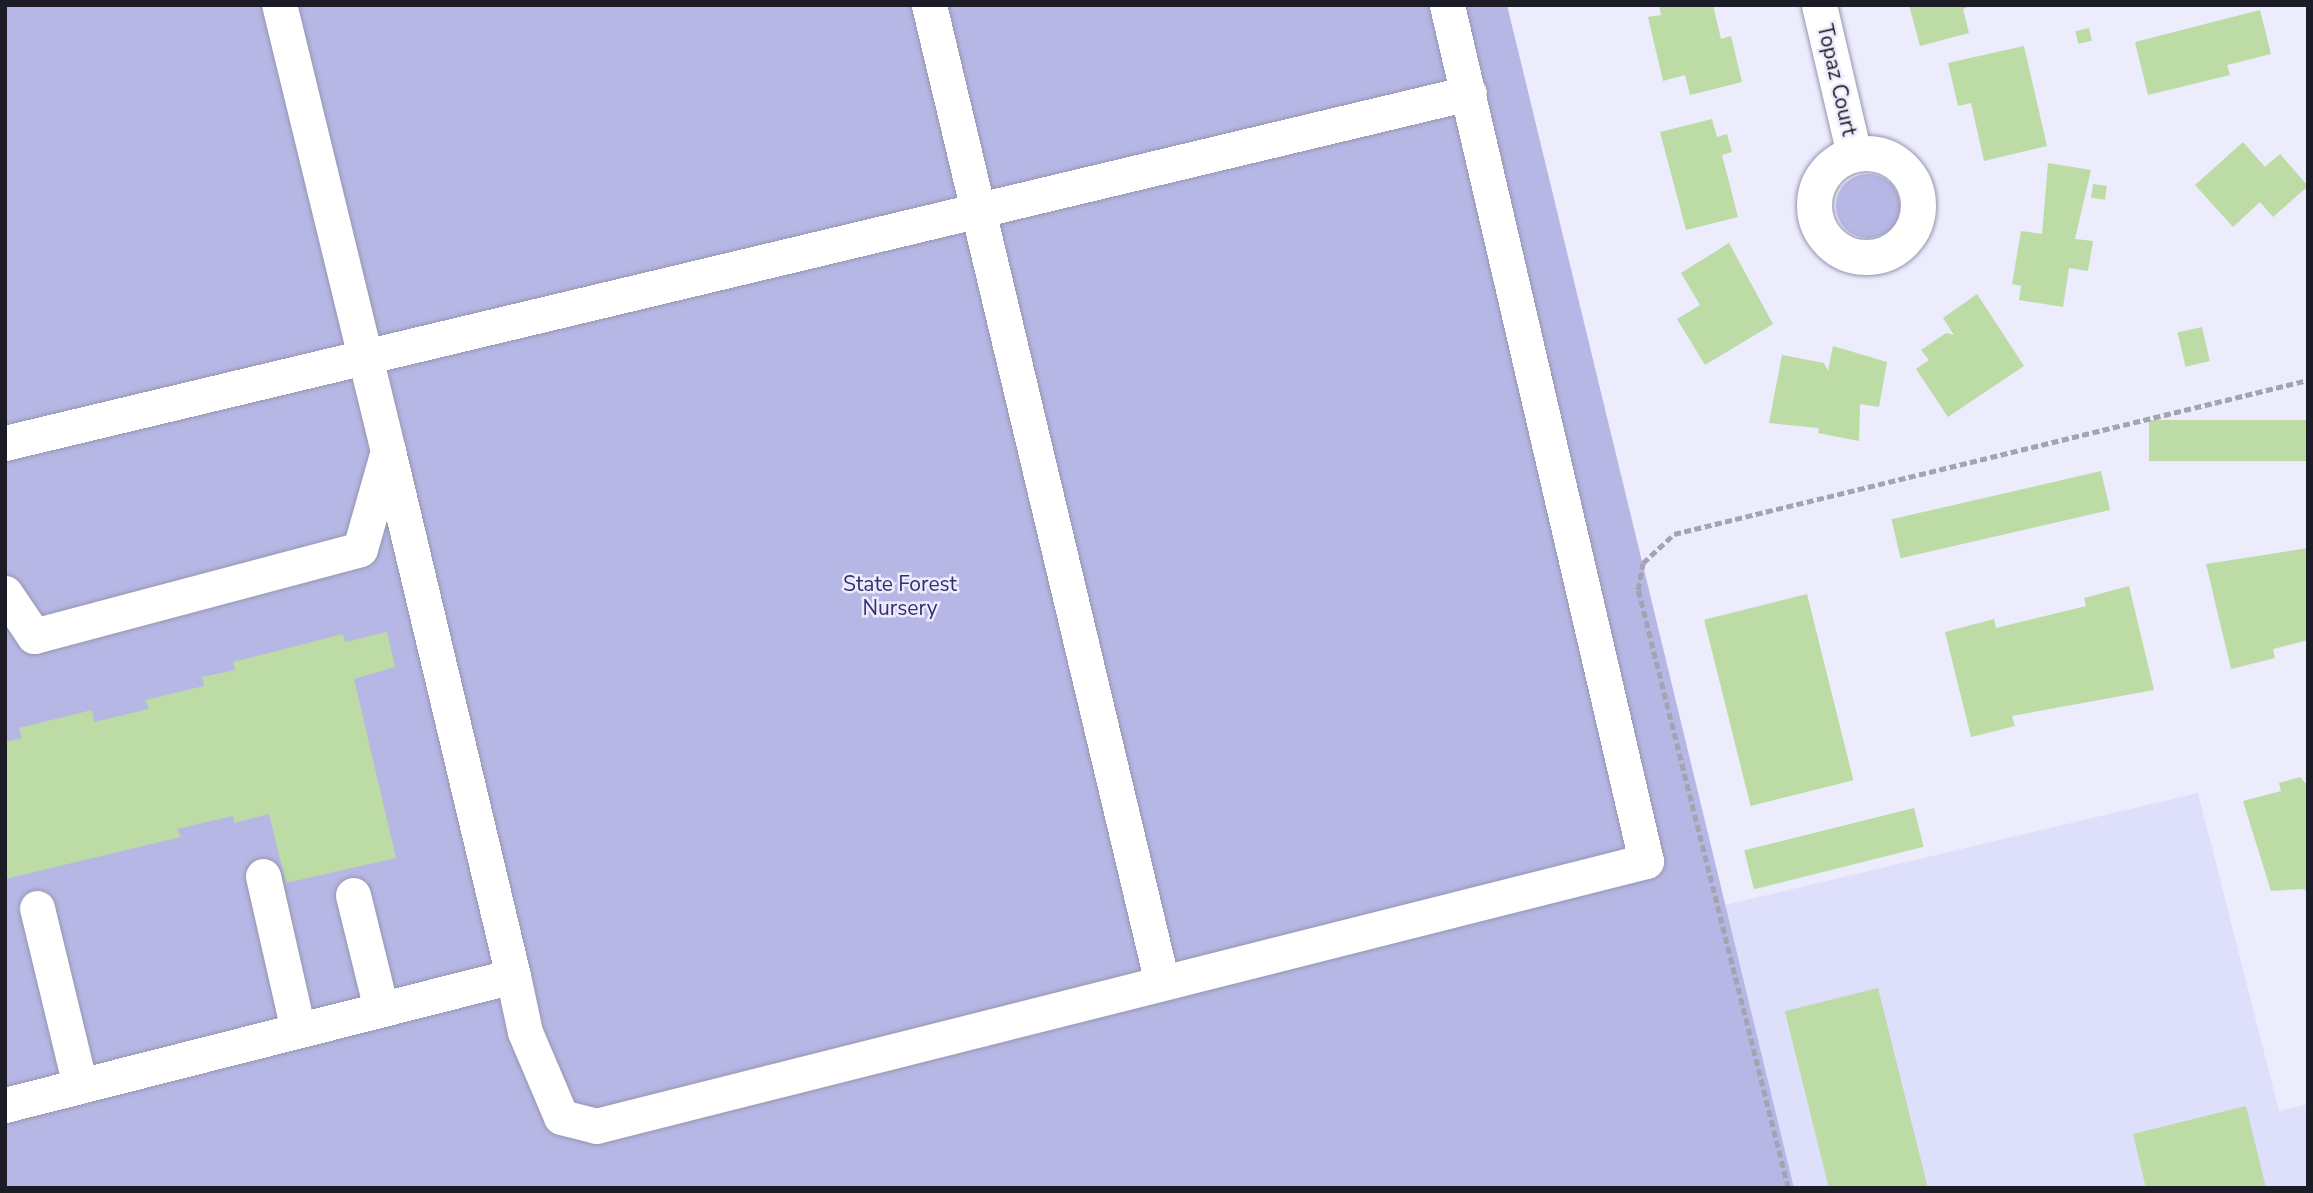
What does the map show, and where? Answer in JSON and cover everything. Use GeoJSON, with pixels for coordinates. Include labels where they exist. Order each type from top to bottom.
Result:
{"type":"FeatureCollection","features":[{"type":"Feature","properties":{"kind":"street"},"geometry":{"type":"LineString","coordinates":[[279,5],[368,354],[388,451],[525,1032],[561,1117],[596,1126],[1161,979],[1646,861],[1447,5]]}},
{"type":"Feature","properties":{"kind":"street"},"geometry":{"type":"LineString","coordinates":[[929,5],[1161,979]]}},
{"type":"Feature","properties":{"kind":"street","name":"Topaz Court"},"geometry":{"type":"LineString","coordinates":[[1819,5],[1854,154]]}},
{"type":"Feature","properties":{"kind":"street"},"geometry":{"type":"LineString","coordinates":[[5,443],[368,354],[1469,93]]}},
{"type":"Feature","properties":{"kind":"street"},"geometry":{"type":"LineString","coordinates":[[5,593],[34,636],[360,549],[388,451]]}},
{"type":"Feature","properties":{"kind":"street"},"geometry":{"type":"LineString","coordinates":[[263,876],[298,1030]]}},
{"type":"Feature","properties":{"kind":"street"},"geometry":{"type":"LineString","coordinates":[[353,895],[382,1009]]}},
{"type":"Feature","properties":{"kind":"street"},"geometry":{"type":"LineString","coordinates":[[37,908],[80,1086]]}},
{"type":"Feature","properties":{"kind":"street"},"geometry":{"type":"LineString","coordinates":[[5,1105],[513,976]]}},
{"type":"Feature","properties":{"kind":"path"},"geometry":{"type":"LineString","coordinates":[[1788,1188],[1638,590],[1643,563],[1674,534],[2308,380]]}},
{"type":"Feature","properties":{"kind":"shaded area"},"geometry":{"type":"Polygon","coordinates":[[[2198,793],[2279,1111],[2308,1104],[2308,1188],[1794,1188],[1725,905],[2198,793]]]}},
{"type":"Feature","properties":{"kind":"green space","name":"State Forest Nursery"},"geometry":{"type":"Polygon","coordinates":[[[5,5],[1507,5],[1794,1188],[5,1188],[5,5]]]}},
{"type":"Feature","properties":{"kind":"green space"},"geometry":{"type":"Polygon","coordinates":[[[1868,174],[1886,180],[1894,188],[1900,206],[1894,224],[1886,232],[1868,238],[1850,232],[1842,224],[1836,206],[1842,188],[1850,180],[1868,174]]]}},
{"type":"Feature","properties":{"kind":"building"},"geometry":{"type":"Polygon","coordinates":[[[1659,5],[1713,5],[1721,39],[1731,36],[1742,82],[1690,95],[1685,75],[1663,81],[1648,17],[1661,15],[1659,5]]]}},
{"type":"Feature","properties":{"kind":"building"},"geometry":{"type":"Polygon","coordinates":[[[1909,5],[1972,5],[1963,9],[1969,33],[1920,46],[1909,5]]]}},
{"type":"Feature","properties":{"kind":"building"},"geometry":{"type":"Polygon","coordinates":[[[2260,10],[2271,54],[2227,65],[2230,75],[2148,95],[2135,42],[2260,10]]]}},
{"type":"Feature","properties":{"kind":"building"},"geometry":{"type":"Polygon","coordinates":[[[2089,28],[2092,41],[2078,44],[2075,31],[2089,28]]]}},
{"type":"Feature","properties":{"kind":"building"},"geometry":{"type":"Polygon","coordinates":[[[2024,46],[2047,146],[1984,161],[1971,103],[1958,106],[1948,63],[2024,46]]]}},
{"type":"Feature","properties":{"kind":"building"},"geometry":{"type":"Polygon","coordinates":[[[1712,119],[1717,137],[1727,134],[1732,152],[1722,155],[1738,217],[1686,230],[1660,132],[1712,119]]]}},
{"type":"Feature","properties":{"kind":"building"},"geometry":{"type":"Polygon","coordinates":[[[2243,142],[2265,167],[2280,154],[2308,186],[2273,217],[2260,202],[2233,227],[2195,185],[2243,142]]]}},
{"type":"Feature","properties":{"kind":"building"},"geometry":{"type":"Polygon","coordinates":[[[2048,163],[2091,170],[2075,239],[2093,241],[2088,271],[2069,268],[2063,307],[2019,300],[2021,286],[2012,284],[2021,231],[2042,234],[2048,163]]]}},
{"type":"Feature","properties":{"kind":"building"},"geometry":{"type":"Polygon","coordinates":[[[2093,184],[2107,186],[2105,200],[2091,198],[2093,184]]]}},
{"type":"Feature","properties":{"kind":"building"},"geometry":{"type":"Polygon","coordinates":[[[1729,243],[1773,324],[1705,365],[1677,319],[1700,305],[1681,273],[1729,243]]]}},
{"type":"Feature","properties":{"kind":"building"},"geometry":{"type":"Polygon","coordinates":[[[1977,294],[2024,366],[1948,417],[1916,369],[1929,360],[1921,350],[1946,333],[1954,335],[1943,318],[1977,294]]]}},
{"type":"Feature","properties":{"kind":"building"},"geometry":{"type":"Polygon","coordinates":[[[2202,327],[2210,361],[2186,367],[2178,333],[2202,327]]]}},
{"type":"Feature","properties":{"kind":"building"},"geometry":{"type":"Polygon","coordinates":[[[1833,346],[1887,362],[1879,407],[1860,404],[1859,441],[1818,433],[1819,428],[1769,423],[1782,355],[1824,363],[1828,371],[1833,346]]]}},
{"type":"Feature","properties":{"kind":"building"},"geometry":{"type":"Polygon","coordinates":[[[2149,420],[2308,420],[2308,461],[2149,461],[2149,420]]]}},
{"type":"Feature","properties":{"kind":"building"},"geometry":{"type":"Polygon","coordinates":[[[2101,471],[2110,510],[1901,558],[1892,519],[2101,471]]]}},
{"type":"Feature","properties":{"kind":"building"},"geometry":{"type":"Polygon","coordinates":[[[2308,548],[2308,640],[2273,649],[2275,658],[2231,669],[2206,564],[2308,548]]]}},
{"type":"Feature","properties":{"kind":"building"},"geometry":{"type":"Polygon","coordinates":[[[2129,586],[2154,690],[2012,716],[2015,726],[1971,737],[1945,632],[1994,619],[1996,628],[2086,606],[2084,598],[2129,586]]]}},
{"type":"Feature","properties":{"kind":"building"},"geometry":{"type":"Polygon","coordinates":[[[1807,594],[1853,780],[1751,806],[1704,620],[1807,594]]]}},
{"type":"Feature","properties":{"kind":"building"},"geometry":{"type":"Polygon","coordinates":[[[387,632],[395,667],[354,679],[396,858],[286,883],[269,814],[234,823],[233,816],[177,829],[181,837],[5,879],[5,742],[22,738],[19,728],[92,710],[94,722],[149,709],[145,700],[204,686],[202,677],[235,670],[233,662],[343,634],[345,642],[387,632]]]}},
{"type":"Feature","properties":{"kind":"building"},"geometry":{"type":"Polygon","coordinates":[[[2300,777],[2308,786],[2307,898],[2305,889],[2271,891],[2243,801],[2281,791],[2279,783],[2300,777]]]}},
{"type":"Feature","properties":{"kind":"building"},"geometry":{"type":"Polygon","coordinates":[[[1914,808],[1924,847],[1754,889],[1744,850],[1914,808]]]}},
{"type":"Feature","properties":{"kind":"building"},"geometry":{"type":"Polygon","coordinates":[[[1878,988],[1928,1188],[1829,1188],[1785,1011],[1878,988]]]}},
{"type":"Feature","properties":{"kind":"building"},"geometry":{"type":"Polygon","coordinates":[[[2246,1106],[2266,1188],[2146,1188],[2133,1134],[2246,1106]]]}}]}
